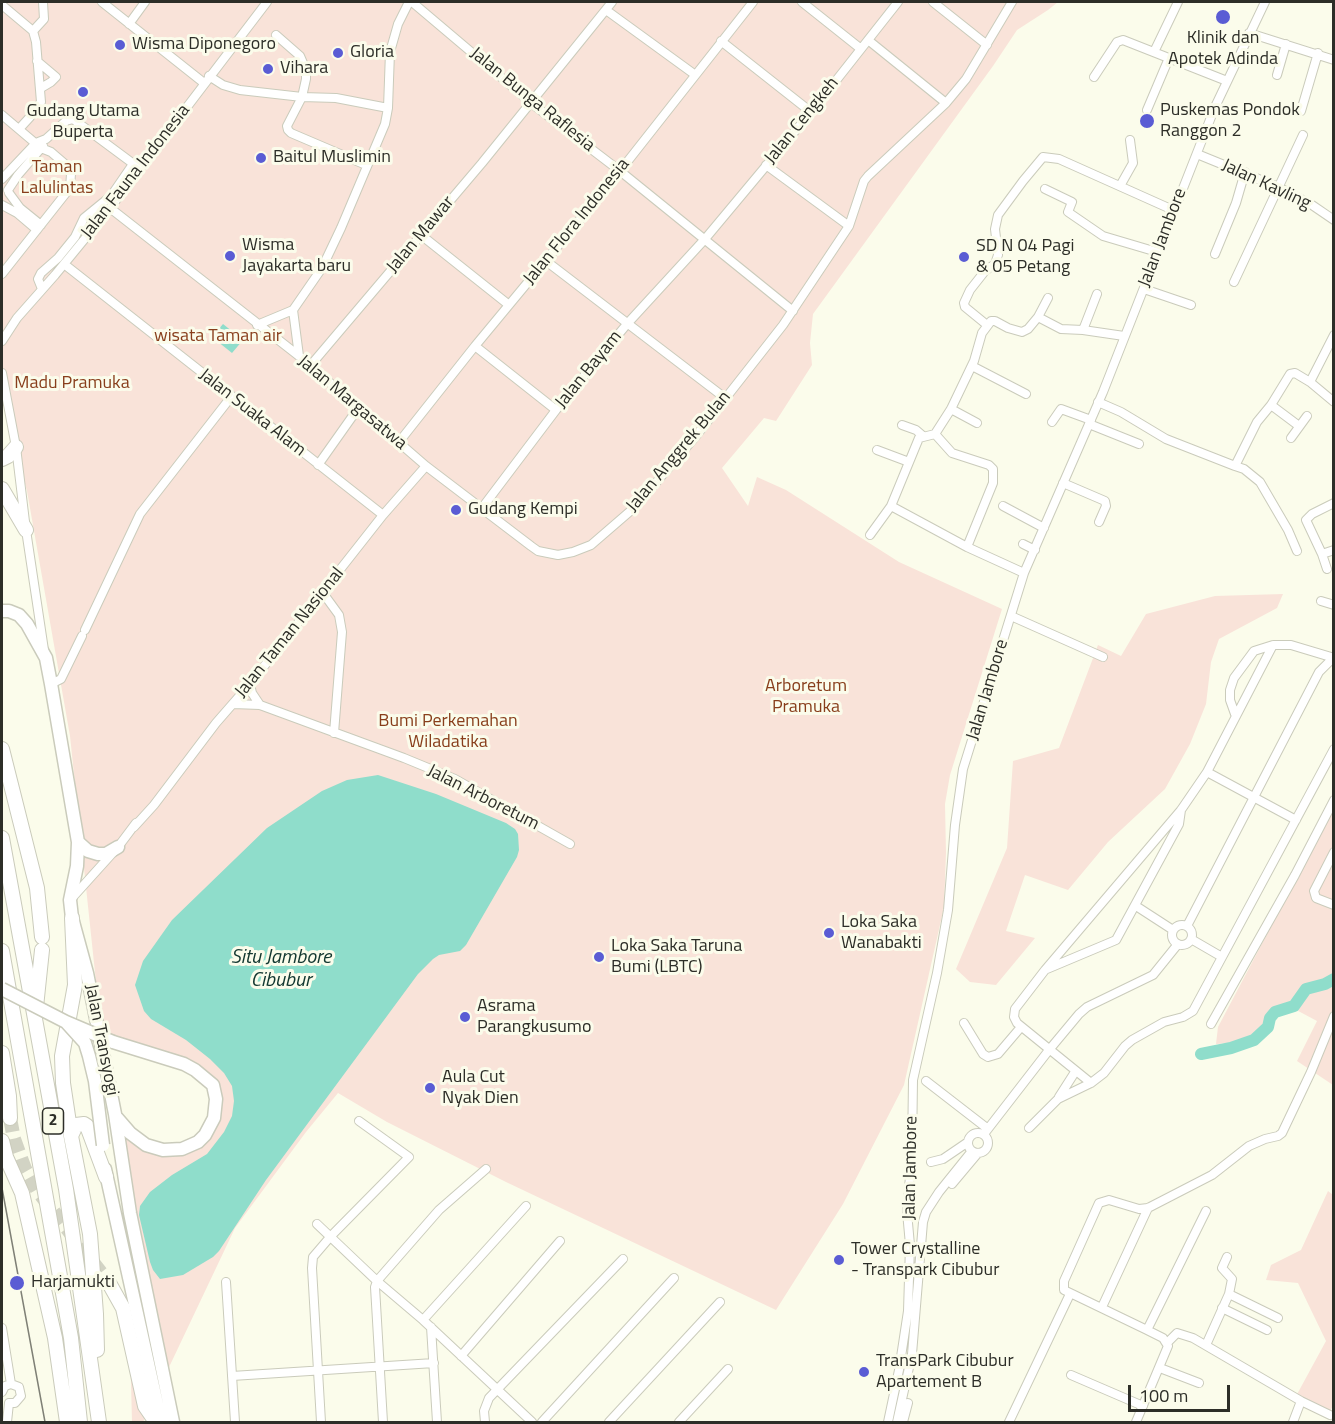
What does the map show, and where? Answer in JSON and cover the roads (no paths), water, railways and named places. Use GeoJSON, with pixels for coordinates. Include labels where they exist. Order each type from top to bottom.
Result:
{"type":"FeatureCollection","features":[{"type":"Feature","properties":{"kind":"highway"},"geometry":{"type":"LineString","coordinates":[[2,459],[16,447]]}},
{"type":"Feature","properties":{"kind":"highway"},"geometry":{"type":"LineString","coordinates":[[2,489],[26,530]]}},
{"type":"Feature","properties":{"kind":"highway","name":"Jalan Transyogi"},"geometry":{"type":"LineString","coordinates":[[2,611],[19,615],[27,624],[46,658],[78,842],[77,866],[70,900],[72,918],[87,973],[115,1114],[159,1422]]}},
{"type":"Feature","properties":{"kind":"highway"},"geometry":{"type":"LineString","coordinates":[[2,749],[38,888],[42,943],[34,1022]]}},
{"type":"Feature","properties":{"kind":"highway","name":"2"},"geometry":{"type":"LineString","coordinates":[[2,838],[66,1189],[99,1422]]}},
{"type":"Feature","properties":{"kind":"highway"},"geometry":{"type":"LineString","coordinates":[[78,842],[88,851],[98,854],[106,854],[118,847]]}},
{"type":"Feature","properties":{"kind":"highway"},"geometry":{"type":"LineString","coordinates":[[72,918],[75,986],[62,1056],[63,1083],[90,1234],[96,1314],[98,1406]]}},
{"type":"Feature","properties":{"kind":"highway","name":"2"},"geometry":{"type":"LineString","coordinates":[[2,951],[69,1327],[80,1422]]}},
{"type":"Feature","properties":{"kind":"highway"},"geometry":{"type":"LineString","coordinates":[[2,989],[66,1022],[113,1042],[184,1064],[213,1085],[216,1099],[214,1118],[205,1135],[198,1142],[182,1149],[163,1150],[146,1145],[130,1132],[115,1114]]}},
{"type":"Feature","properties":{"kind":"highway","name":"Jalan Transyogi"},"geometry":{"type":"LineString","coordinates":[[66,1022],[85,1043],[89,1056],[106,1177],[173,1422]]}},
{"type":"Feature","properties":{"kind":"highway"},"geometry":{"type":"LineString","coordinates":[[2,1053],[7,1078],[10,1118]]}},
{"type":"Feature","properties":{"kind":"highway"},"geometry":{"type":"LineString","coordinates":[[71,1136],[76,1125],[87,1126],[106,1177]]}},
{"type":"Feature","properties":{"kind":"highway"},"geometry":{"type":"LineString","coordinates":[[2,1142],[22,1194],[55,1338],[68,1422]]}},
{"type":"Feature","properties":{"kind":"highway"},"geometry":{"type":"LineString","coordinates":[[109,1283],[123,1308],[145,1406],[159,1422]]}},
{"type":"Feature","properties":{"kind":"street"},"geometry":{"type":"LineString","coordinates":[[14,2],[4,8],[33,31],[41,88],[40,105],[19,129]]}},
{"type":"Feature","properties":{"kind":"street"},"geometry":{"type":"LineString","coordinates":[[33,31],[44,19],[43,2]]}},
{"type":"Feature","properties":{"kind":"street"},"geometry":{"type":"LineString","coordinates":[[102,2],[207,79],[223,85],[240,90],[302,98],[336,98],[388,108]]}},
{"type":"Feature","properties":{"kind":"street"},"geometry":{"type":"LineString","coordinates":[[129,24],[145,2]]}},
{"type":"Feature","properties":{"kind":"street","name":"Jalan Fauna Indonesia"},"geometry":{"type":"LineString","coordinates":[[2,341],[17,318],[110,208],[136,166],[267,2]]}},
{"type":"Feature","properties":{"kind":"street"},"geometry":{"type":"LineString","coordinates":[[257,325],[293,310],[322,268],[385,124],[388,108],[390,52],[398,24],[411,2]]}},
{"type":"Feature","properties":{"kind":"street","name":"Jalan Bunga Raflesia"},"geometry":{"type":"LineString","coordinates":[[411,2],[531,102],[793,311]]}},
{"type":"Feature","properties":{"kind":"street","name":"Jalan Mawar"},"geometry":{"type":"LineString","coordinates":[[310,366],[482,163],[612,2]]}},
{"type":"Feature","properties":{"kind":"street","name":"Jalan Flora Indonesia"},"geometry":{"type":"LineString","coordinates":[[399,442],[620,171],[694,74],[753,2]]}},
{"type":"Feature","properties":{"kind":"street"},"geometry":{"type":"LineString","coordinates":[[802,2],[861,49]]}},
{"type":"Feature","properties":{"kind":"street","name":"Jalan Cengkeh"},"geometry":{"type":"LineString","coordinates":[[705,239],[898,2]]}},
{"type":"Feature","properties":{"kind":"street"},"geometry":{"type":"LineString","coordinates":[[933,2],[987,45]]}},
{"type":"Feature","properties":{"kind":"street","name":"Jalan Anggrek Bulan"},"geometry":{"type":"LineString","coordinates":[[482,508],[538,550],[558,555],[582,549],[599,539],[645,498],[793,311],[849,226],[864,181],[946,104],[966,79],[1012,2]]}},
{"type":"Feature","properties":{"kind":"street"},"geometry":{"type":"LineString","coordinates":[[1154,52],[1178,2]]}},
{"type":"Feature","properties":{"kind":"street","name":"Jalan Jambore"},"geometry":{"type":"LineString","coordinates":[[888,1422],[908,1311],[910,1245],[907,1212],[912,1152],[914,1071],[930,1006],[948,910],[955,825],[963,769],[1024,573],[1090,422],[1173,210],[1227,81],[1264,2]]}},
{"type":"Feature","properties":{"kind":"street"},"geometry":{"type":"LineString","coordinates":[[606,10],[694,74]]}},
{"type":"Feature","properties":{"kind":"street"},"geometry":{"type":"LineString","coordinates":[[1249,33],[1318,53],[1334,60]]}},
{"type":"Feature","properties":{"kind":"street"},"geometry":{"type":"LineString","coordinates":[[276,35],[300,56],[304,63],[306,79],[302,98],[287,126],[288,130],[366,165]]}},
{"type":"Feature","properties":{"kind":"street"},"geometry":{"type":"LineString","coordinates":[[868,40],[946,104]]}},
{"type":"Feature","properties":{"kind":"street"},"geometry":{"type":"LineString","coordinates":[[1094,77],[1119,40],[1227,81]]}},
{"type":"Feature","properties":{"kind":"street"},"geometry":{"type":"LineString","coordinates":[[721,41],[811,111]]}},
{"type":"Feature","properties":{"kind":"street"},"geometry":{"type":"LineString","coordinates":[[1277,75],[1286,44]]}},
{"type":"Feature","properties":{"kind":"street"},"geometry":{"type":"LineString","coordinates":[[1301,111],[1318,53]]}},
{"type":"Feature","properties":{"kind":"street"},"geometry":{"type":"LineString","coordinates":[[1147,110],[1169,58]]}},
{"type":"Feature","properties":{"kind":"street"},"geometry":{"type":"LineString","coordinates":[[38,61],[56,77],[41,88]]}},
{"type":"Feature","properties":{"kind":"street"},"geometry":{"type":"LineString","coordinates":[[2,115],[39,146],[66,164],[71,174],[70,188],[2,274]]}},
{"type":"Feature","properties":{"kind":"street"},"geometry":{"type":"LineString","coordinates":[[2,179],[66,121],[73,119],[136,166],[111,195],[84,218],[75,237],[58,258],[41,273],[38,279],[42,289]]}},
{"type":"Feature","properties":{"kind":"street"},"geometry":{"type":"LineString","coordinates":[[1234,282],[1303,135]]}},
{"type":"Feature","properties":{"kind":"street"},"geometry":{"type":"LineString","coordinates":[[1120,186],[1133,163],[1130,140]]}},
{"type":"Feature","properties":{"kind":"street"},"geometry":{"type":"LineString","coordinates":[[6,190],[39,146]]}},
{"type":"Feature","properties":{"kind":"street","name":"Jalan Kavling"},"geometry":{"type":"LineString","coordinates":[[1197,154],[1278,187],[1334,220]]}},
{"type":"Feature","properties":{"kind":"street"},"geometry":{"type":"LineString","coordinates":[[987,325],[965,307],[964,303],[970,290],[985,271],[995,264],[998,255],[995,229],[998,215],[1045,156],[1059,159],[1173,210]]}},
{"type":"Feature","properties":{"kind":"street"},"geometry":{"type":"LineString","coordinates":[[766,165],[849,226]]}},
{"type":"Feature","properties":{"kind":"street"},"geometry":{"type":"LineString","coordinates":[[1215,254],[1236,203],[1245,172]]}},
{"type":"Feature","properties":{"kind":"street"},"geometry":{"type":"LineString","coordinates":[[1045,189],[1072,202],[1068,212],[1103,236],[1157,252]]}},
{"type":"Feature","properties":{"kind":"street"},"geometry":{"type":"LineString","coordinates":[[6,190],[8,199],[2,205],[39,228]]}},
{"type":"Feature","properties":{"kind":"street"},"geometry":{"type":"LineString","coordinates":[[6,190],[39,228]]}},
{"type":"Feature","properties":{"kind":"street","name":"Jalan Margasatwa"},"geometry":{"type":"LineString","coordinates":[[110,208],[299,356],[426,466],[482,508]]}},
{"type":"Feature","properties":{"kind":"street"},"geometry":{"type":"LineString","coordinates":[[421,235],[509,305]]}},
{"type":"Feature","properties":{"kind":"street","name":"Jalan Bayam"},"geometry":{"type":"LineString","coordinates":[[482,508],[556,410],[627,324],[705,239]]}},
{"type":"Feature","properties":{"kind":"street"},"geometry":{"type":"LineString","coordinates":[[546,261],[725,398]]}},
{"type":"Feature","properties":{"kind":"street","name":"Jalan Suaka Alam"},"geometry":{"type":"LineString","coordinates":[[64,264],[383,515]]}},
{"type":"Feature","properties":{"kind":"street"},"geometry":{"type":"LineString","coordinates":[[1144,289],[1191,305]]}},
{"type":"Feature","properties":{"kind":"street"},"geometry":{"type":"LineString","coordinates":[[1083,330],[1097,294]]}},
{"type":"Feature","properties":{"kind":"street"},"geometry":{"type":"LineString","coordinates":[[870,535],[891,506],[919,438],[935,434],[951,409],[972,366],[980,336],[987,325],[994,321],[1022,332],[1028,329],[1038,317],[1048,298]]}},
{"type":"Feature","properties":{"kind":"street"},"geometry":{"type":"LineString","coordinates":[[293,310],[299,356]]}},
{"type":"Feature","properties":{"kind":"street"},"geometry":{"type":"LineString","coordinates":[[1038,317],[1061,329],[1124,336]]}},
{"type":"Feature","properties":{"kind":"street"},"geometry":{"type":"LineString","coordinates":[[1310,382],[1334,335]]}},
{"type":"Feature","properties":{"kind":"street"},"geometry":{"type":"LineString","coordinates":[[475,346],[556,410]]}},
{"type":"Feature","properties":{"kind":"street"},"geometry":{"type":"LineString","coordinates":[[972,366],[1026,394]]}},
{"type":"Feature","properties":{"kind":"street"},"geometry":{"type":"LineString","coordinates":[[2,373],[16,447],[46,658]]}},
{"type":"Feature","properties":{"kind":"street"},"geometry":{"type":"LineString","coordinates":[[1235,466],[1257,423],[1290,374],[1295,373],[1310,382],[1334,402]]}},
{"type":"Feature","properties":{"kind":"street"},"geometry":{"type":"LineString","coordinates":[[51,684],[61,679],[140,514],[231,396]]}},
{"type":"Feature","properties":{"kind":"street"},"geometry":{"type":"LineString","coordinates":[[1098,402],[1121,412],[1166,439],[1244,470],[1260,482],[1288,530],[1297,551]]}},
{"type":"Feature","properties":{"kind":"street"},"geometry":{"type":"LineString","coordinates":[[1271,405],[1299,426]]}},
{"type":"Feature","properties":{"kind":"street"},"geometry":{"type":"LineString","coordinates":[[318,465],[359,407]]}},
{"type":"Feature","properties":{"kind":"street"},"geometry":{"type":"LineString","coordinates":[[951,409],[977,423]]}},
{"type":"Feature","properties":{"kind":"street"},"geometry":{"type":"LineString","coordinates":[[1052,422],[1061,409],[1139,444]]}},
{"type":"Feature","properties":{"kind":"street"},"geometry":{"type":"LineString","coordinates":[[1291,438],[1307,417]]}},
{"type":"Feature","properties":{"kind":"street"},"geometry":{"type":"LineString","coordinates":[[902,425],[916,430],[922,436]]}},
{"type":"Feature","properties":{"kind":"street"},"geometry":{"type":"LineString","coordinates":[[935,434],[952,453],[989,465],[993,469],[993,483],[967,547]]}},
{"type":"Feature","properties":{"kind":"street"},"geometry":{"type":"LineString","coordinates":[[877,450],[909,462]]}},
{"type":"Feature","properties":{"kind":"street","name":"Jalan Taman Nasional"},"geometry":{"type":"LineString","coordinates":[[70,900],[155,802],[383,515],[426,466]]}},
{"type":"Feature","properties":{"kind":"street"},"geometry":{"type":"LineString","coordinates":[[1063,483],[1105,501],[1106,506],[1099,522]]}},
{"type":"Feature","properties":{"kind":"street"},"geometry":{"type":"LineString","coordinates":[[1328,569],[1306,520],[1312,514],[1334,502]]}},
{"type":"Feature","properties":{"kind":"street"},"geometry":{"type":"LineString","coordinates":[[891,506],[967,547],[1024,573]]}},
{"type":"Feature","properties":{"kind":"street"},"geometry":{"type":"LineString","coordinates":[[1003,506],[1044,528]]}},
{"type":"Feature","properties":{"kind":"street"},"geometry":{"type":"LineString","coordinates":[[1023,544],[1035,550]]}},
{"type":"Feature","properties":{"kind":"street"},"geometry":{"type":"LineString","coordinates":[[1322,554],[1334,550]]}},
{"type":"Feature","properties":{"kind":"street"},"geometry":{"type":"LineString","coordinates":[[323,593],[339,615],[342,632],[334,733]]}},
{"type":"Feature","properties":{"kind":"street"},"geometry":{"type":"LineString","coordinates":[[1321,601],[1334,605]]}},
{"type":"Feature","properties":{"kind":"street"},"geometry":{"type":"LineString","coordinates":[[1011,616],[1103,657]]}},
{"type":"Feature","properties":{"kind":"street"},"geometry":{"type":"LineString","coordinates":[[1091,1083],[1021,1027],[1015,1019],[1016,1009],[1045,970],[1181,810],[1207,772],[1235,714],[1273,645]]}},
{"type":"Feature","properties":{"kind":"street"},"geometry":{"type":"LineString","coordinates":[[1187,926],[1319,672],[1333,658],[1291,645],[1273,645],[1254,651],[1234,678],[1230,690],[1230,700],[1235,714]]}},
{"type":"Feature","properties":{"kind":"street"},"geometry":{"type":"LineString","coordinates":[[1316,652],[1319,672]]}},
{"type":"Feature","properties":{"kind":"street"},"geometry":{"type":"LineString","coordinates":[[250,684],[252,693],[260,705]]}},
{"type":"Feature","properties":{"kind":"street","name":"Jalan Arboretum"},"geometry":{"type":"LineString","coordinates":[[233,704],[260,705],[387,751],[455,779],[570,844]]}},
{"type":"Feature","properties":{"kind":"street"},"geometry":{"type":"LineString","coordinates":[[1058,1099],[1091,1083],[1104,1073],[1132,1040],[1164,1022],[1183,1017],[1193,1011],[1334,749]]}},
{"type":"Feature","properties":{"kind":"street"},"geometry":{"type":"LineString","coordinates":[[1207,772],[1296,820]]}},
{"type":"Feature","properties":{"kind":"street"},"geometry":{"type":"LineString","coordinates":[[1211,1024],[1295,875],[1334,800]]}},
{"type":"Feature","properties":{"kind":"street"},"geometry":{"type":"LineString","coordinates":[[1045,970],[1116,940],[1179,824],[1181,810]]}},
{"type":"Feature","properties":{"kind":"street"},"geometry":{"type":"LineString","coordinates":[[1334,852],[1330,866],[1314,891],[1316,898],[1334,904]]}},
{"type":"Feature","properties":{"kind":"street"},"geometry":{"type":"LineString","coordinates":[[1136,906],[1173,930]]}},
{"type":"Feature","properties":{"kind":"street"},"geometry":{"type":"LineString","coordinates":[[1178,944],[1173,938],[1173,930],[1178,925],[1187,926],[1191,931],[1191,939]]}},
{"type":"Feature","properties":{"kind":"street"},"geometry":{"type":"LineString","coordinates":[[1191,939],[1222,957]]}},
{"type":"Feature","properties":{"kind":"street"},"geometry":{"type":"LineString","coordinates":[[1178,944],[1184,944],[1191,939]]}},
{"type":"Feature","properties":{"kind":"street"},"geometry":{"type":"LineString","coordinates":[[931,1162],[943,1159],[968,1142],[974,1134],[986,1132],[1049,1050],[1087,1007],[1153,975],[1178,944]]}},
{"type":"Feature","properties":{"kind":"street"},"geometry":{"type":"LineString","coordinates":[[1168,1342],[1064,1290],[1064,1281],[1099,1203],[1109,1200],[1139,1209],[1148,1208],[1212,1175],[1249,1146],[1282,1133],[1334,1016]]}},
{"type":"Feature","properties":{"kind":"street"},"geometry":{"type":"LineString","coordinates":[[964,1023],[983,1054],[988,1057],[998,1054],[1021,1027]]}},
{"type":"Feature","properties":{"kind":"street"},"geometry":{"type":"LineString","coordinates":[[1029,1128],[1058,1099],[1076,1072]]}},
{"type":"Feature","properties":{"kind":"street"},"geometry":{"type":"LineString","coordinates":[[897,1422],[912,1354],[923,1222],[929,1206],[939,1192],[975,1152],[984,1151],[988,1146],[986,1132],[926,1081]]}},
{"type":"Feature","properties":{"kind":"street"},"geometry":{"type":"LineString","coordinates":[[321,1422],[312,1269],[314,1257],[331,1236],[409,1157],[359,1121]]}},
{"type":"Feature","properties":{"kind":"street"},"geometry":{"type":"LineString","coordinates":[[968,1142],[975,1152]]}},
{"type":"Feature","properties":{"kind":"street"},"geometry":{"type":"LineString","coordinates":[[903,1422],[916,1356],[927,1223],[933,1208],[975,1152]]}},
{"type":"Feature","properties":{"kind":"street"},"geometry":{"type":"LineString","coordinates":[[383,1422],[375,1287],[377,1281],[439,1210],[486,1169]]}},
{"type":"Feature","properties":{"kind":"street"},"geometry":{"type":"LineString","coordinates":[[423,1320],[526,1206]]}},
{"type":"Feature","properties":{"kind":"street"},"geometry":{"type":"LineString","coordinates":[[1102,1307],[1148,1208]]}},
{"type":"Feature","properties":{"kind":"street"},"geometry":{"type":"LineString","coordinates":[[1147,1330],[1206,1211]]}},
{"type":"Feature","properties":{"kind":"street"},"geometry":{"type":"LineString","coordinates":[[316,1224],[532,1422]]}},
{"type":"Feature","properties":{"kind":"street"},"geometry":{"type":"LineString","coordinates":[[461,1356],[560,1241]]}},
{"type":"Feature","properties":{"kind":"street"},"geometry":{"type":"LineString","coordinates":[[1206,1345],[1229,1294],[1232,1279],[1222,1268],[1227,1257]]}},
{"type":"Feature","properties":{"kind":"street"},"geometry":{"type":"LineString","coordinates":[[485,1422],[486,1405],[497,1389],[623,1259]]}},
{"type":"Feature","properties":{"kind":"street"},"geometry":{"type":"LineString","coordinates":[[542,1422],[674,1278]]}},
{"type":"Feature","properties":{"kind":"street"},"geometry":{"type":"LineString","coordinates":[[226,1282],[235,1422]]}},
{"type":"Feature","properties":{"kind":"street"},"geometry":{"type":"LineString","coordinates":[[1009,1422],[1070,1294]]}},
{"type":"Feature","properties":{"kind":"street"},"geometry":{"type":"LineString","coordinates":[[1229,1294],[1278,1318]]}},
{"type":"Feature","properties":{"kind":"street"},"geometry":{"type":"LineString","coordinates":[[609,1422],[720,1302]]}},
{"type":"Feature","properties":{"kind":"street"},"geometry":{"type":"LineString","coordinates":[[1222,1308],[1267,1330]]}},
{"type":"Feature","properties":{"kind":"street"},"geometry":{"type":"LineString","coordinates":[[431,1327],[437,1422]]}},
{"type":"Feature","properties":{"kind":"street"},"geometry":{"type":"LineString","coordinates":[[2,1328],[10,1384]]}},
{"type":"Feature","properties":{"kind":"street"},"geometry":{"type":"LineString","coordinates":[[1136,1422],[1168,1348],[1168,1342],[1177,1333],[1206,1345],[1301,1401],[1330,1415]]}},
{"type":"Feature","properties":{"kind":"street"},"geometry":{"type":"LineString","coordinates":[[232,1376],[434,1363]]}},
{"type":"Feature","properties":{"kind":"street"},"geometry":{"type":"LineString","coordinates":[[1160,1368],[1199,1383]]}},
{"type":"Feature","properties":{"kind":"street"},"geometry":{"type":"LineString","coordinates":[[679,1422],[729,1369]]}},
{"type":"Feature","properties":{"kind":"street"},"geometry":{"type":"LineString","coordinates":[[1071,1375],[1143,1406]]}},
{"type":"Feature","properties":{"kind":"street"},"geometry":{"type":"LineString","coordinates":[[10,1384],[19,1387],[21,1396],[15,1403],[9,1403],[3,1400],[2,1393],[5,1386],[10,1384]]}},
{"type":"Feature","properties":{"kind":"street"},"geometry":{"type":"LineString","coordinates":[[1293,1422],[1301,1401]]}},
{"type":"Feature","properties":{"kind":"street"},"geometry":{"type":"LineString","coordinates":[[7,1422],[9,1403]]}},
{"type":"Feature","properties":{"kind":"water"},"geometry":{"type":"Polygon","coordinates":[[[223,324],[243,340],[232,353],[212,337],[223,324]]]}},
{"type":"Feature","properties":{"kind":"water","name":"Situ Jambore Cibubur"},"geometry":{"type":"Polygon","coordinates":[[[378,775],[436,794],[506,823],[518,834],[517,857],[466,945],[460,951],[439,955],[418,974],[266,1180],[219,1251],[183,1275],[160,1279],[150,1262],[139,1215],[140,1206],[150,1192],[172,1175],[207,1154],[224,1132],[232,1116],[234,1101],[232,1086],[224,1073],[210,1059],[186,1040],[151,1019],[144,1011],[135,985],[143,961],[172,920],[267,828],[322,791],[347,780],[378,775]]]}},
{"type":"Feature","properties":{"kind":"waterway"},"geometry":{"type":"LineString","coordinates":[[1201,1054],[1231,1048],[1254,1040],[1268,1027],[1270,1018],[1275,1012],[1294,1006],[1306,989],[1334,979]]}},
{"type":"Feature","properties":{"kind":"tunnel"},"geometry":{"type":"LineString","coordinates":[[10,1118],[14,1139],[25,1169],[37,1190],[109,1283]]}},
{"type":"Feature","properties":{"kind":"tram line"},"geometry":{"type":"LineString","coordinates":[[2,1188],[45,1422]]}},
{"type":"Feature","properties":{"kind":"place","name":"Klinik dan Apotek Adinda"},"geometry":{"type":"Point","coordinates":[1223,17]}},
{"type":"Feature","properties":{"kind":"place","name":"Wisma Diponegoro"},"geometry":{"type":"Point","coordinates":[120,45]}},
{"type":"Feature","properties":{"kind":"place","name":"Gloria"},"geometry":{"type":"Point","coordinates":[338,53]}},
{"type":"Feature","properties":{"kind":"place","name":"Vihara"},"geometry":{"type":"Point","coordinates":[268,69]}},
{"type":"Feature","properties":{"kind":"place","name":"Gudang Utama Buperta"},"geometry":{"type":"Point","coordinates":[83,92]}},
{"type":"Feature","properties":{"kind":"place","name":"Puskemas Pondok Ranggon 2"},"geometry":{"type":"Point","coordinates":[1147,121]}},
{"type":"Feature","properties":{"kind":"place","name":"Baitul Muslimin"},"geometry":{"type":"Point","coordinates":[261,158]}},
{"type":"Feature","properties":{"kind":"place","name":"Wisma Jayakarta baru"},"geometry":{"type":"Point","coordinates":[230,256]}},
{"type":"Feature","properties":{"kind":"place","name":"SD N 04 Pagi & 05 Petang"},"geometry":{"type":"Point","coordinates":[964,257]}},
{"type":"Feature","properties":{"kind":"place","name":"Gudang Kempi"},"geometry":{"type":"Point","coordinates":[456,510]}},
{"type":"Feature","properties":{"kind":"place","name":"Loka Saka Wanabakti"},"geometry":{"type":"Point","coordinates":[829,933]}},
{"type":"Feature","properties":{"kind":"place","name":"Loka Saka Taruna Bumi (LBTC)"},"geometry":{"type":"Point","coordinates":[599,957]}},
{"type":"Feature","properties":{"kind":"place","name":"Asrama Parangkusumo"},"geometry":{"type":"Point","coordinates":[465,1017]}},
{"type":"Feature","properties":{"kind":"place","name":"Aula Cut Nyak Dien"},"geometry":{"type":"Point","coordinates":[430,1088]}},
{"type":"Feature","properties":{"kind":"place","name":"Tower Crystalline - Transpark Cibubur"},"geometry":{"type":"Point","coordinates":[839,1260]}},
{"type":"Feature","properties":{"kind":"place","name":"Harjamukti"},"geometry":{"type":"Point","coordinates":[17,1283]}},
{"type":"Feature","properties":{"kind":"place","name":"TransPark Cibubur Apartement B"},"geometry":{"type":"Point","coordinates":[864,1372]}},
{"type":"Feature","properties":{"kind":"park label","name":"Taman Lalulintas"},"geometry":{"type":"Point","coordinates":[57,178]}},
{"type":"Feature","properties":{"kind":"park label","name":"wisata Taman air"},"geometry":{"type":"Point","coordinates":[218,337]}},
{"type":"Feature","properties":{"kind":"park label","name":"Madu Pramuka"},"geometry":{"type":"Point","coordinates":[72,384]}},
{"type":"Feature","properties":{"kind":"park label","name":"Arboretum Pramuka"},"geometry":{"type":"Point","coordinates":[806,697]}},
{"type":"Feature","properties":{"kind":"park label","name":"Bumi Perkemahan Wiladatika"},"geometry":{"type":"Point","coordinates":[448,732]}}]}
